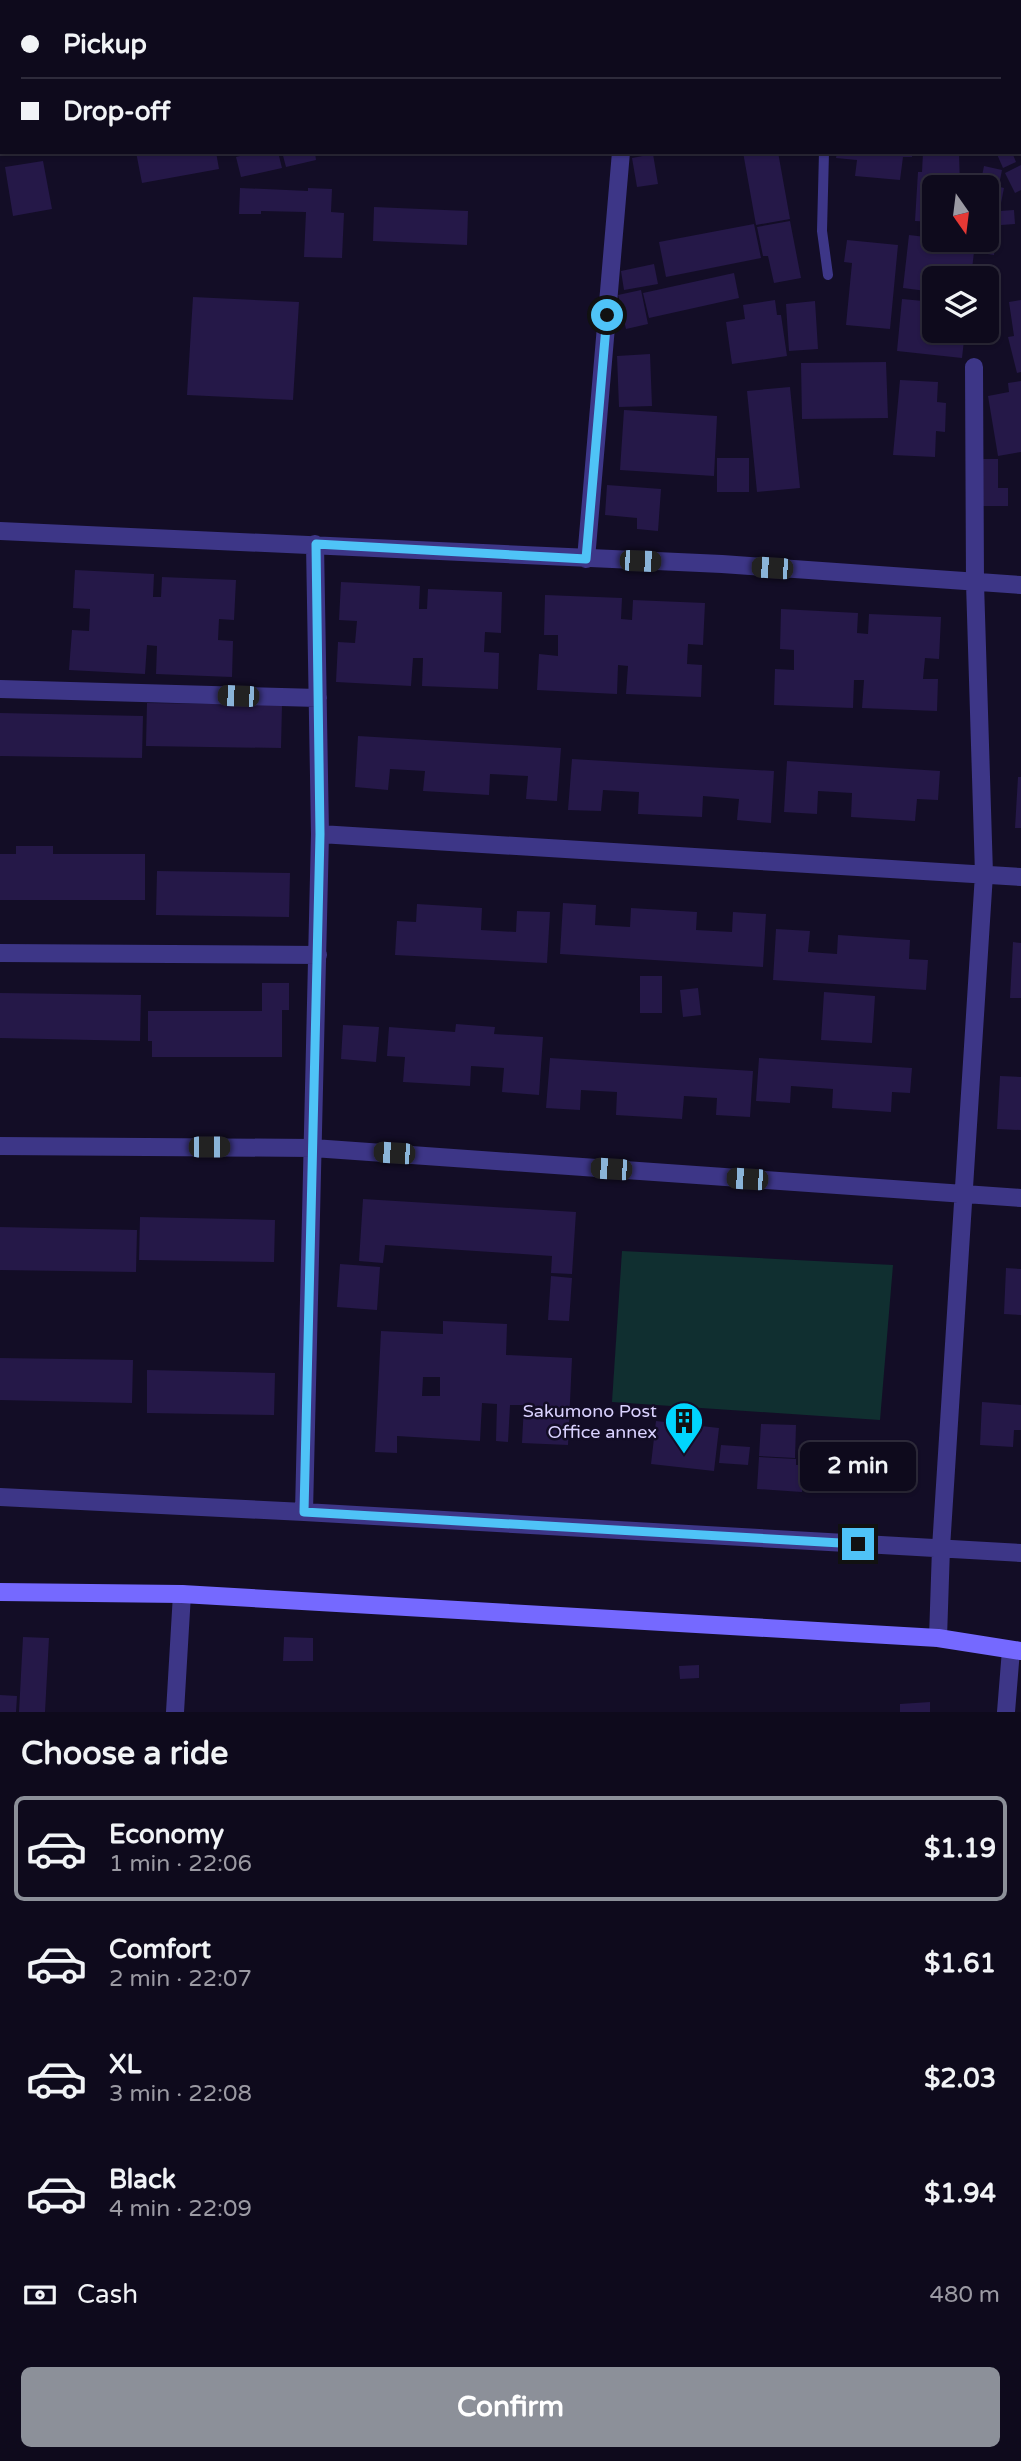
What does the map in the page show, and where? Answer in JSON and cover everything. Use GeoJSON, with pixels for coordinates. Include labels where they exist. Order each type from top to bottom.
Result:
{"type":"FeatureCollection","features":[{"type":"Feature","properties":{"kind":"street"},"geometry":{"type":"LineString","coordinates":[[586,559],[621,154]]}},
{"type":"Feature","properties":{"kind":"street"},"geometry":{"type":"LineString","coordinates":[[938,1638],[941,1548],[984,874],[975,583],[974,366]]}},
{"type":"Feature","properties":{"kind":"street"},"geometry":{"type":"LineString","coordinates":[[0,531],[722,564],[1021,585]]}},
{"type":"Feature","properties":{"kind":"street"},"geometry":{"type":"LineString","coordinates":[[304,1512],[320,834],[316,544]]}},
{"type":"Feature","properties":{"kind":"street"},"geometry":{"type":"LineString","coordinates":[[0,689],[318,698]]}},
{"type":"Feature","properties":{"kind":"street"},"geometry":{"type":"LineString","coordinates":[[320,834],[1021,877]]}},
{"type":"Feature","properties":{"kind":"street"},"geometry":{"type":"LineString","coordinates":[[0,953],[317,955]]}},
{"type":"Feature","properties":{"kind":"street"},"geometry":{"type":"LineString","coordinates":[[0,1146],[313,1148],[1021,1198]]}},
{"type":"Feature","properties":{"kind":"street"},"geometry":{"type":"LineString","coordinates":[[0,1497],[1021,1553]]}},
{"type":"Feature","properties":{"kind":"street"},"geometry":{"type":"LineString","coordinates":[[0,1592],[182,1594],[938,1638],[1016,1650],[1006,1712]]}},
{"type":"Feature","properties":{"kind":"street"},"geometry":{"type":"LineString","coordinates":[[175,1712],[182,1594]]}},
{"type":"Feature","properties":{"kind":"lane"},"geometry":{"type":"LineString","coordinates":[[824,154],[822,231],[828,275]]}},
{"type":"Feature","properties":{"kind":"green space"},"geometry":{"type":"Polygon","coordinates":[[[622,1251],[893,1265],[880,1420],[612,1402],[622,1251]]]}},
{"type":"Feature","properties":{"kind":"building"},"geometry":{"type":"Polygon","coordinates":[[[136,154],[216,154],[219,169],[142,183],[136,154]]]}},
{"type":"Feature","properties":{"kind":"building"},"geometry":{"type":"Polygon","coordinates":[[[248,154],[278,154],[282,168],[241,177],[236,157],[248,154]]]}},
{"type":"Feature","properties":{"kind":"building"},"geometry":{"type":"Polygon","coordinates":[[[283,154],[315,154],[316,160],[286,167],[283,154]]]}},
{"type":"Feature","properties":{"kind":"building"},"geometry":{"type":"Polygon","coordinates":[[[653,154],[658,184],[637,187],[632,158],[653,154]]]}},
{"type":"Feature","properties":{"kind":"building"},"geometry":{"type":"Polygon","coordinates":[[[743,154],[778,154],[790,219],[756,225],[743,154]]]}},
{"type":"Feature","properties":{"kind":"building"},"geometry":{"type":"Polygon","coordinates":[[[837,154],[912,154],[912,157],[903,157],[900,180],[855,176],[857,160],[836,158],[837,154]]]}},
{"type":"Feature","properties":{"kind":"building"},"geometry":{"type":"Polygon","coordinates":[[[923,154],[959,154],[960,175],[922,175],[922,221],[915,221],[918,172],[922,172],[923,154]]]}},
{"type":"Feature","properties":{"kind":"building"},"geometry":{"type":"Polygon","coordinates":[[[997,154],[1013,154],[1016,162],[1003,168],[997,154]]]}},
{"type":"Feature","properties":{"kind":"building"},"geometry":{"type":"Polygon","coordinates":[[[43,161],[52,209],[13,216],[5,167],[43,161]]]}},
{"type":"Feature","properties":{"kind":"building"},"geometry":{"type":"Polygon","coordinates":[[[1021,165],[1021,190],[1015,193],[1005,173],[1021,165]]]}},
{"type":"Feature","properties":{"kind":"building"},"geometry":{"type":"Polygon","coordinates":[[[984,166],[1002,170],[999,185],[999,175],[982,175],[984,166]]]}},
{"type":"Feature","properties":{"kind":"building"},"geometry":{"type":"Polygon","coordinates":[[[999,187],[1004,188],[999,203],[999,187]]]}},
{"type":"Feature","properties":{"kind":"building"},"geometry":{"type":"Polygon","coordinates":[[[240,188],[308,191],[308,188],[332,189],[331,212],[344,213],[342,258],[304,257],[306,212],[261,211],[261,214],[239,214],[240,188]]]}},
{"type":"Feature","properties":{"kind":"building"},"geometry":{"type":"Polygon","coordinates":[[[374,207],[468,211],[467,245],[373,241],[374,207]]]}},
{"type":"Feature","properties":{"kind":"building"},"geometry":{"type":"Polygon","coordinates":[[[1014,210],[1015,224],[1001,225],[1000,211],[1014,210]]]}},
{"type":"Feature","properties":{"kind":"building"},"geometry":{"type":"Polygon","coordinates":[[[790,221],[801,278],[774,283],[768,256],[763,256],[757,227],[790,221]]]}},
{"type":"Feature","properties":{"kind":"building"},"geometry":{"type":"Polygon","coordinates":[[[754,224],[761,258],[666,277],[659,242],[754,224]]]}},
{"type":"Feature","properties":{"kind":"building"},"geometry":{"type":"Polygon","coordinates":[[[909,235],[922,237],[922,252],[974,252],[972,266],[922,266],[922,290],[903,288],[909,235]]]}},
{"type":"Feature","properties":{"kind":"building"},"geometry":{"type":"Polygon","coordinates":[[[847,240],[898,245],[890,329],[846,325],[852,263],[844,262],[847,240]]]}},
{"type":"Feature","properties":{"kind":"building"},"geometry":{"type":"Polygon","coordinates":[[[654,264],[658,284],[624,290],[621,271],[654,264]]]}},
{"type":"Feature","properties":{"kind":"building"},"geometry":{"type":"Polygon","coordinates":[[[734,273],[739,298],[649,318],[643,293],[734,273]]]}},
{"type":"Feature","properties":{"kind":"building"},"geometry":{"type":"Polygon","coordinates":[[[641,290],[648,324],[626,329],[618,295],[641,290]]]}},
{"type":"Feature","properties":{"kind":"building"},"geometry":{"type":"Polygon","coordinates":[[[193,297],[299,302],[293,400],[187,395],[193,297]]]}},
{"type":"Feature","properties":{"kind":"building"},"geometry":{"type":"Polygon","coordinates":[[[902,299],[922,301],[922,343],[964,343],[962,358],[897,351],[902,299]]]}},
{"type":"Feature","properties":{"kind":"building"},"geometry":{"type":"Polygon","coordinates":[[[775,300],[777,315],[781,315],[787,356],[732,364],[726,322],[745,319],[743,305],[775,300]]]}},
{"type":"Feature","properties":{"kind":"building"},"geometry":{"type":"Polygon","coordinates":[[[1021,300],[1021,372],[1017,373],[1008,337],[1014,336],[1009,302],[1021,300]]]}},
{"type":"Feature","properties":{"kind":"building"},"geometry":{"type":"Polygon","coordinates":[[[815,301],[818,349],[789,351],[786,304],[815,301]]]}},
{"type":"Feature","properties":{"kind":"building"},"geometry":{"type":"Polygon","coordinates":[[[650,354],[652,406],[619,407],[617,356],[650,354]]]}},
{"type":"Feature","properties":{"kind":"building"},"geometry":{"type":"Polygon","coordinates":[[[886,362],[888,418],[802,419],[801,363],[886,362]]]}},
{"type":"Feature","properties":{"kind":"building"},"geometry":{"type":"Polygon","coordinates":[[[900,380],[938,382],[937,402],[946,403],[945,432],[936,431],[935,457],[893,455],[900,380]]]}},
{"type":"Feature","properties":{"kind":"building"},"geometry":{"type":"Polygon","coordinates":[[[1021,381],[1021,452],[998,456],[988,396],[1009,392],[1008,383],[1021,381]]]}},
{"type":"Feature","properties":{"kind":"building"},"geometry":{"type":"Polygon","coordinates":[[[790,387],[800,488],[757,492],[747,391],[790,387]]]}},
{"type":"Feature","properties":{"kind":"building"},"geometry":{"type":"Polygon","coordinates":[[[624,410],[717,416],[714,476],[620,470],[624,410]]]}},
{"type":"Feature","properties":{"kind":"building"},"geometry":{"type":"Polygon","coordinates":[[[717,458],[749,458],[749,492],[717,492],[717,458]]]}},
{"type":"Feature","properties":{"kind":"building"},"geometry":{"type":"Polygon","coordinates":[[[977,459],[998,459],[998,488],[1008,488],[1008,506],[978,506],[977,459]]]}},
{"type":"Feature","properties":{"kind":"building"},"geometry":{"type":"Polygon","coordinates":[[[607,485],[661,489],[658,531],[637,529],[637,518],[605,515],[607,485]]]}},
{"type":"Feature","properties":{"kind":"building"},"geometry":{"type":"Polygon","coordinates":[[[75,570],[154,574],[153,597],[161,597],[162,577],[236,580],[234,620],[219,619],[218,640],[233,641],[232,677],[156,674],[157,646],[147,645],[145,674],[69,670],[72,630],[89,631],[90,609],[73,608],[75,570]]]}},
{"type":"Feature","properties":{"kind":"building"},"geometry":{"type":"Polygon","coordinates":[[[341,582],[420,586],[419,609],[427,609],[428,589],[502,592],[501,633],[485,632],[484,652],[499,653],[498,689],[422,686],[423,658],[413,658],[411,686],[336,682],[338,642],[355,643],[357,621],[339,620],[341,582]]]}},
{"type":"Feature","properties":{"kind":"building"},"geometry":{"type":"Polygon","coordinates":[[[545,595],[622,598],[621,619],[632,620],[633,600],[705,603],[703,645],[688,644],[687,664],[702,665],[701,697],[626,694],[628,666],[618,665],[617,694],[537,690],[539,654],[558,656],[558,635],[544,635],[545,595]]]}},
{"type":"Feature","properties":{"kind":"building"},"geometry":{"type":"Polygon","coordinates":[[[781,609],[858,613],[857,633],[868,634],[869,614],[941,617],[939,659],[925,658],[923,679],[938,679],[937,711],[862,708],[864,680],[854,680],[853,708],[774,705],[775,669],[794,670],[794,650],[780,649],[781,609]]]}},
{"type":"Feature","properties":{"kind":"building"},"geometry":{"type":"Polygon","coordinates":[[[147,703],[282,705],[281,748],[146,746],[147,703]]]}},
{"type":"Feature","properties":{"kind":"building"},"geometry":{"type":"Polygon","coordinates":[[[0,713],[143,716],[142,758],[0,756],[0,713]]]}},
{"type":"Feature","properties":{"kind":"building"},"geometry":{"type":"Polygon","coordinates":[[[358,736],[561,748],[557,801],[526,799],[528,776],[490,774],[489,795],[423,791],[425,771],[390,769],[388,790],[355,787],[358,736]]]}},
{"type":"Feature","properties":{"kind":"building"},"geometry":{"type":"Polygon","coordinates":[[[572,759],[774,771],[771,823],[737,820],[739,799],[703,796],[702,817],[638,814],[639,792],[603,790],[601,811],[568,810],[572,759]]]}},
{"type":"Feature","properties":{"kind":"building"},"geometry":{"type":"Polygon","coordinates":[[[787,761],[940,771],[938,800],[917,799],[915,821],[851,817],[852,793],[818,791],[817,814],[784,812],[787,761]]]}},
{"type":"Feature","properties":{"kind":"building"},"geometry":{"type":"Polygon","coordinates":[[[1018,777],[1021,777],[1021,828],[1015,828],[1018,777]]]}},
{"type":"Feature","properties":{"kind":"building"},"geometry":{"type":"Polygon","coordinates":[[[16,846],[53,846],[53,854],[145,854],[145,900],[0,900],[0,854],[16,854],[16,846]]]}},
{"type":"Feature","properties":{"kind":"building"},"geometry":{"type":"Polygon","coordinates":[[[157,871],[290,873],[289,917],[156,915],[157,871]]]}},
{"type":"Feature","properties":{"kind":"building"},"geometry":{"type":"Polygon","coordinates":[[[563,903],[596,905],[595,925],[630,927],[631,908],[697,912],[696,930],[732,932],[733,912],[766,914],[763,967],[560,954],[563,903]]]}},
{"type":"Feature","properties":{"kind":"building"},"geometry":{"type":"Polygon","coordinates":[[[417,904],[482,908],[481,930],[516,932],[517,911],[550,912],[547,963],[395,955],[397,921],[416,922],[417,904]]]}},
{"type":"Feature","properties":{"kind":"building"},"geometry":{"type":"Polygon","coordinates":[[[776,929],[810,931],[808,952],[837,954],[838,935],[910,940],[909,959],[928,960],[926,990],[773,980],[776,929]]]}},
{"type":"Feature","properties":{"kind":"building"},"geometry":{"type":"Polygon","coordinates":[[[1013,942],[1021,943],[1021,998],[1010,998],[1013,942]]]}},
{"type":"Feature","properties":{"kind":"building"},"geometry":{"type":"Polygon","coordinates":[[[640,976],[662,976],[662,1013],[640,1013],[640,976]]]}},
{"type":"Feature","properties":{"kind":"building"},"geometry":{"type":"Polygon","coordinates":[[[262,983],[289,983],[289,1010],[282,1010],[282,1057],[152,1057],[152,1041],[148,1041],[148,1011],[262,1011],[262,983]]]}},
{"type":"Feature","properties":{"kind":"building"},"geometry":{"type":"Polygon","coordinates":[[[698,988],[701,1015],[683,1017],[680,990],[698,988]]]}},
{"type":"Feature","properties":{"kind":"building"},"geometry":{"type":"Polygon","coordinates":[[[824,992],[875,996],[872,1043],[821,1040],[824,992]]]}},
{"type":"Feature","properties":{"kind":"building"},"geometry":{"type":"Polygon","coordinates":[[[0,993],[141,995],[140,1041],[0,1038],[0,993]]]}},
{"type":"Feature","properties":{"kind":"building"},"geometry":{"type":"Polygon","coordinates":[[[456,1024],[495,1027],[494,1034],[543,1037],[539,1095],[502,1092],[504,1068],[471,1066],[470,1086],[403,1082],[405,1057],[387,1056],[389,1027],[455,1032],[456,1024]]]}},
{"type":"Feature","properties":{"kind":"building"},"geometry":{"type":"Polygon","coordinates":[[[343,1025],[379,1027],[376,1062],[341,1059],[343,1025]]]}},
{"type":"Feature","properties":{"kind":"building"},"geometry":{"type":"Polygon","coordinates":[[[550,1058],[753,1071],[750,1117],[716,1115],[717,1098],[684,1096],[682,1119],[616,1115],[617,1092],[581,1090],[580,1110],[546,1108],[550,1058]]]}},
{"type":"Feature","properties":{"kind":"building"},"geometry":{"type":"Polygon","coordinates":[[[759,1058],[912,1068],[910,1093],[892,1092],[891,1112],[832,1108],[833,1089],[791,1086],[790,1103],[756,1101],[759,1058]]]}},
{"type":"Feature","properties":{"kind":"building"},"geometry":{"type":"Polygon","coordinates":[[[1000,1076],[1021,1077],[1021,1130],[997,1129],[1000,1076]]]}},
{"type":"Feature","properties":{"kind":"building"},"geometry":{"type":"Polygon","coordinates":[[[363,1199],[576,1212],[572,1274],[551,1273],[552,1256],[385,1245],[383,1263],[359,1261],[363,1199]]]}},
{"type":"Feature","properties":{"kind":"building"},"geometry":{"type":"Polygon","coordinates":[[[140,1217],[275,1220],[274,1262],[139,1260],[140,1217]]]}},
{"type":"Feature","properties":{"kind":"building"},"geometry":{"type":"Polygon","coordinates":[[[0,1227],[137,1230],[136,1272],[0,1270],[0,1227]]]}},
{"type":"Feature","properties":{"kind":"building"},"geometry":{"type":"Polygon","coordinates":[[[340,1264],[380,1267],[377,1310],[337,1307],[340,1264]]]}},
{"type":"Feature","properties":{"kind":"building"},"geometry":{"type":"Polygon","coordinates":[[[1006,1268],[1021,1269],[1021,1315],[1004,1314],[1006,1268]]]}},
{"type":"Feature","properties":{"kind":"building"},"geometry":{"type":"Polygon","coordinates":[[[551,1276],[572,1278],[569,1321],[548,1320],[551,1276]]]}},
{"type":"Feature","properties":{"kind":"building"},"geometry":{"type":"Polygon","coordinates":[[[443,1321],[507,1324],[506,1355],[572,1358],[568,1445],[522,1443],[524,1405],[510,1405],[508,1442],[496,1441],[497,1404],[482,1403],[480,1441],[397,1436],[397,1453],[375,1452],[381,1331],[443,1334],[443,1321]],[[423,1377],[422,1396],[440,1396],[440,1377],[423,1377]]]}},
{"type":"Feature","properties":{"kind":"building"},"geometry":{"type":"Polygon","coordinates":[[[0,1358],[133,1360],[132,1403],[0,1400],[0,1358]]]}},
{"type":"Feature","properties":{"kind":"building"},"geometry":{"type":"Polygon","coordinates":[[[147,1370],[275,1373],[274,1415],[147,1413],[147,1370]]]}},
{"type":"Feature","properties":{"kind":"building"},"geometry":{"type":"Polygon","coordinates":[[[982,1402],[1021,1405],[1021,1430],[1014,1430],[1013,1447],[980,1445],[982,1402]]]}},
{"type":"Feature","properties":{"kind":"building","name":"Sakumono Post Office annex"},"geometry":{"type":"Polygon","coordinates":[[[656,1421],[719,1428],[714,1471],[651,1464],[656,1421]]]}},
{"type":"Feature","properties":{"kind":"building"},"geometry":{"type":"Polygon","coordinates":[[[761,1424],[796,1425],[795,1458],[759,1456],[761,1424]]]}},
{"type":"Feature","properties":{"kind":"building"},"geometry":{"type":"Polygon","coordinates":[[[721,1445],[750,1447],[748,1465],[719,1463],[721,1445]]]}},
{"type":"Feature","properties":{"kind":"building"},"geometry":{"type":"Polygon","coordinates":[[[759,1457],[796,1459],[796,1465],[803,1465],[802,1492],[757,1489],[759,1457]]]}},
{"type":"Feature","properties":{"kind":"building"},"geometry":{"type":"Polygon","coordinates":[[[806,1458],[836,1460],[835,1474],[824,1473],[823,1491],[804,1490],[806,1458]]]}},
{"type":"Feature","properties":{"kind":"building"},"geometry":{"type":"Polygon","coordinates":[[[23,1637],[49,1638],[45,1712],[19,1712],[23,1637]]]}},
{"type":"Feature","properties":{"kind":"building"},"geometry":{"type":"Polygon","coordinates":[[[284,1637],[313,1638],[313,1661],[283,1661],[284,1637]]]}},
{"type":"Feature","properties":{"kind":"building"},"geometry":{"type":"Polygon","coordinates":[[[699,1665],[699,1678],[680,1679],[679,1666],[699,1665]]]}},
{"type":"Feature","properties":{"kind":"building"},"geometry":{"type":"Polygon","coordinates":[[[0,1695],[17,1696],[16,1712],[0,1712],[0,1695]]]}},
{"type":"Feature","properties":{"kind":"building"},"geometry":{"type":"Polygon","coordinates":[[[930,1702],[930,1712],[900,1712],[900,1704],[930,1702]]]}},
{"type":"Feature","properties":{"kind":"place","name":"Sakumono Post Office annex"},"geometry":{"type":"Point","coordinates":[684,1455]}},
{"type":"Feature","properties":{"kind":"route"},"geometry":{"type":"LineString","coordinates":[[607,315],[586,559],[316,544],[320,834],[304,1512],[858,1544]]}}]}
